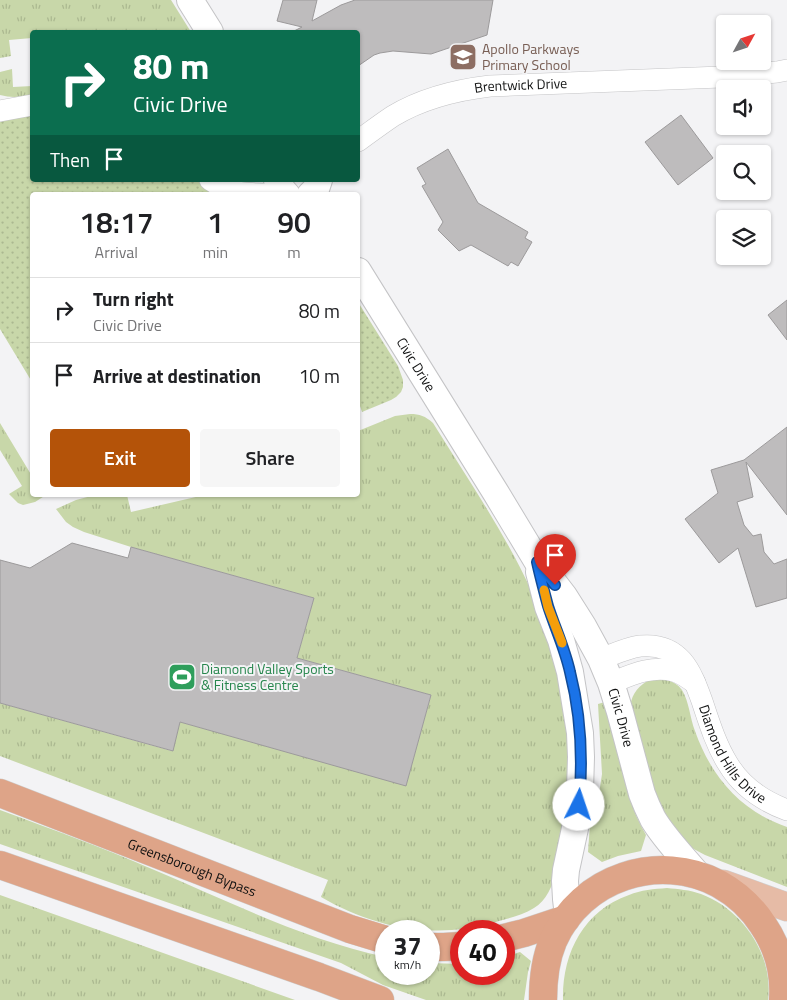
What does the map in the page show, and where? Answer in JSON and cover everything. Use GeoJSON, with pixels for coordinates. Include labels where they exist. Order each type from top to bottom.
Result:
{"type":"FeatureCollection","features":[{"type":"Feature","properties":{"kind":"highway","name":"Greensborough Bypass"},"geometry":{"type":"LineString","coordinates":[[0,793],[350,929],[375,937]]}},
{"type":"Feature","properties":{"kind":"highway"},"geometry":{"type":"LineString","coordinates":[[0,865],[320,977],[380,1000]]}},
{"type":"Feature","properties":{"kind":"highway"},"geometry":{"type":"LineString","coordinates":[[544,1000],[544,970],[554,940],[567,918],[586,897],[608,883],[633,874],[665,870],[685,872],[704,877],[728,889],[744,901],[758,916],[769,933],[777,951],[782,971],[783,1000]]}},
{"type":"Feature","properties":{"kind":"highway"},"geometry":{"type":"LineString","coordinates":[[515,935],[567,918]]}},
{"type":"Feature","properties":{"kind":"main road"},"geometry":{"type":"LineString","coordinates":[[704,877],[787,907]]}},
{"type":"Feature","properties":{"kind":"main road"},"geometry":{"type":"LineString","coordinates":[[320,977],[353,1000]]}},
{"type":"Feature","properties":{"kind":"street"},"geometry":{"type":"LineString","coordinates":[[190,0],[209,30]]}},
{"type":"Feature","properties":{"kind":"street","name":"Brentwick Drive"},"geometry":{"type":"LineString","coordinates":[[360,140],[394,116],[425,100],[474,88],[721,77],[787,70]]}},
{"type":"Feature","properties":{"kind":"street"},"geometry":{"type":"LineString","coordinates":[[0,111],[30,105]]}},
{"type":"Feature","properties":{"kind":"street"},"geometry":{"type":"LineString","coordinates":[[213,182],[231,191],[238,192]]}},
{"type":"Feature","properties":{"kind":"street","name":"Civic Drive"},"geometry":{"type":"LineString","coordinates":[[360,274],[537,562],[564,596],[583,626],[606,671],[620,712],[646,805],[664,835],[704,877]]}},
{"type":"Feature","properties":{"kind":"street","name":"Civic Drive"},"geometry":{"type":"LineString","coordinates":[[537,562],[548,607],[561,640],[572,684],[580,733],[580,792],[577,819],[566,875],[567,918]]}},
{"type":"Feature","properties":{"kind":"street","name":"Diamond Hills Drive"},"geometry":{"type":"LineString","coordinates":[[572,684],[606,671],[638,672],[651,669],[675,672],[695,683],[728,766],[751,790],[787,810]]}},
{"type":"Feature","properties":{"kind":"green space"},"geometry":{"type":"Polygon","coordinates":[[[0,0],[171,0],[190,30],[30,30],[30,38],[9,40],[11,56],[0,58],[0,0]]]}},
{"type":"Feature","properties":{"kind":"green space"},"geometry":{"type":"Polygon","coordinates":[[[12,69],[13,87],[30,86],[30,95],[8,97],[0,95],[0,72],[12,69]]]}},
{"type":"Feature","properties":{"kind":"green space"},"geometry":{"type":"Polygon","coordinates":[[[30,114],[30,182],[200,182],[217,192],[30,192],[30,379],[0,329],[0,121],[30,114]]]}},
{"type":"Feature","properties":{"kind":"green space"},"geometry":{"type":"Polygon","coordinates":[[[360,305],[398,366],[403,380],[401,392],[396,397],[362,412],[360,406],[360,305]]]}},
{"type":"Feature","properties":{"kind":"green space"},"geometry":{"type":"Polygon","coordinates":[[[410,414],[417,414],[433,423],[498,527],[537,605],[555,660],[562,691],[568,756],[568,793],[559,859],[549,892],[534,908],[519,915],[502,920],[450,920],[450,930],[448,930],[440,930],[440,920],[375,921],[321,897],[328,880],[0,756],[0,703],[172,751],[180,722],[406,785],[431,695],[297,658],[314,598],[84,532],[66,522],[56,509],[87,497],[127,497],[131,512],[196,497],[360,497],[360,430],[395,416],[410,414]]]}},
{"type":"Feature","properties":{"kind":"green space"},"geometry":{"type":"Polygon","coordinates":[[[0,423],[30,473],[30,497],[43,497],[35,502],[23,505],[18,503],[9,494],[22,486],[0,450],[0,423]]]}},
{"type":"Feature","properties":{"kind":"green space"},"geometry":{"type":"Polygon","coordinates":[[[651,679],[672,682],[682,690],[693,726],[702,747],[710,763],[729,790],[755,812],[787,827],[787,887],[705,855],[690,847],[671,827],[650,786],[630,706],[637,690],[651,679]]]}},
{"type":"Feature","properties":{"kind":"green space"},"geometry":{"type":"Polygon","coordinates":[[[605,702],[629,794],[640,825],[646,835],[641,851],[602,862],[588,852],[590,824],[599,794],[602,774],[598,704],[605,702]]]}},
{"type":"Feature","properties":{"kind":"green space"},"geometry":{"type":"Polygon","coordinates":[[[0,810],[114,853],[296,930],[326,941],[375,954],[375,981],[341,963],[0,844],[0,810]]]}},
{"type":"Feature","properties":{"kind":"green space"},"geometry":{"type":"Polygon","coordinates":[[[667,888],[701,894],[716,901],[742,922],[760,951],[766,967],[769,983],[768,1000],[563,1000],[566,966],[578,936],[588,923],[613,902],[643,891],[667,888]]]}},
{"type":"Feature","properties":{"kind":"green space"},"geometry":{"type":"Polygon","coordinates":[[[0,895],[295,1000],[0,1000],[0,895]]]}},
{"type":"Feature","properties":{"kind":"green space"},"geometry":{"type":"Polygon","coordinates":[[[520,952],[531,961],[524,1000],[426,1000],[383,985],[440,985],[440,963],[450,964],[450,985],[515,985],[515,954],[520,952]]]}},
{"type":"Feature","properties":{"kind":"building"},"geometry":{"type":"Polygon","coordinates":[[[283,0],[317,0],[312,21],[341,5],[355,0],[493,0],[487,35],[431,54],[393,51],[380,53],[360,65],[360,30],[296,30],[302,27],[277,21],[283,0]]]}},
{"type":"Feature","properties":{"kind":"building"},"geometry":{"type":"Polygon","coordinates":[[[681,115],[713,158],[678,185],[645,142],[681,115]]]}},
{"type":"Feature","properties":{"kind":"building"},"geometry":{"type":"Polygon","coordinates":[[[448,149],[478,203],[528,232],[525,238],[532,242],[518,266],[511,262],[508,266],[471,245],[459,251],[438,230],[443,222],[422,186],[426,184],[417,168],[448,149]]]}},
{"type":"Feature","properties":{"kind":"building"},"geometry":{"type":"Polygon","coordinates":[[[787,300],[787,340],[768,315],[787,300]]]}},
{"type":"Feature","properties":{"kind":"building"},"geometry":{"type":"Polygon","coordinates":[[[787,427],[787,515],[746,462],[753,497],[737,502],[744,525],[753,536],[761,534],[764,552],[774,564],[787,559],[787,598],[756,607],[738,548],[719,563],[685,519],[718,493],[711,470],[744,460],[787,427]]]}},
{"type":"Feature","properties":{"kind":"building","name":"Diamond Valley Sports & Fitness Centre"},"geometry":{"type":"Polygon","coordinates":[[[72,543],[128,558],[131,547],[314,598],[297,658],[431,695],[406,786],[180,722],[173,751],[0,703],[0,560],[30,568],[72,543]]]}},
{"type":"Feature","properties":{"kind":"slow traffic"},"geometry":{"type":"LineString","coordinates":[[544,590],[548,607],[562,643]]}},
{"type":"Feature","properties":{"kind":"place","name":"Apollo Parkways Primary School"},"geometry":{"type":"Point","coordinates":[463,57]}},
{"type":"Feature","properties":{"kind":"place","name":"Diamond Valley Sports & Fitness Centre"},"geometry":{"type":"Point","coordinates":[182,677]}},
{"type":"Feature","properties":{"kind":"route"},"geometry":{"type":"LineString","coordinates":[[555,585],[537,562],[548,607],[561,640],[575,695],[581,757],[579,805]]}}]}
